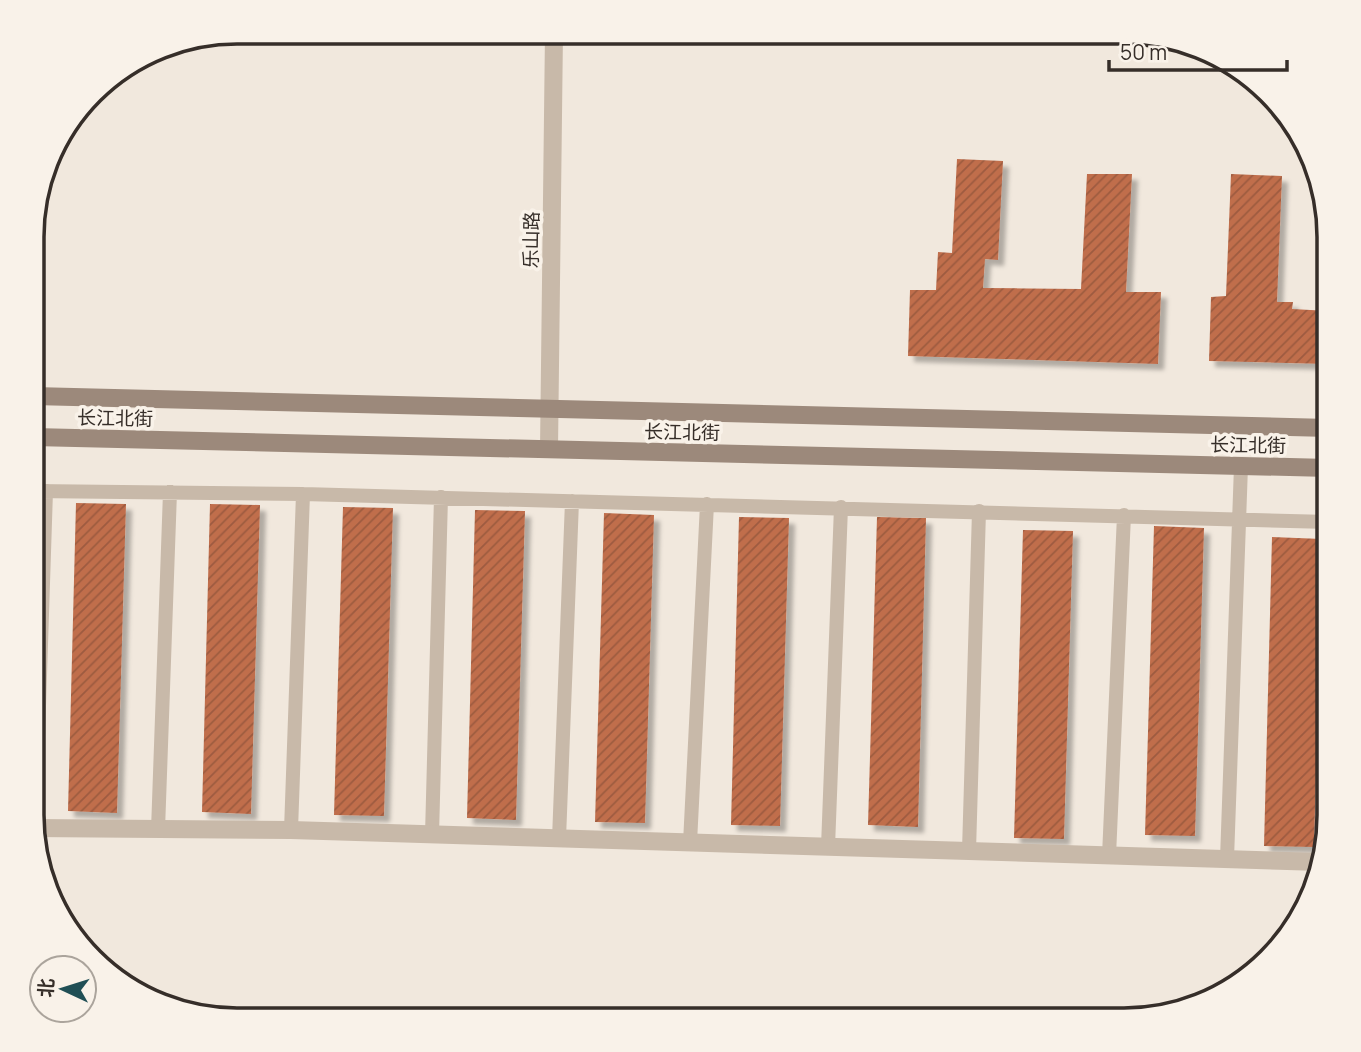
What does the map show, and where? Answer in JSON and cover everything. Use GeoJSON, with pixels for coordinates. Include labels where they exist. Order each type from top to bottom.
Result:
{"type":"FeatureCollection","features":[{"type":"Feature","properties":{"kind":"main road","name":"长江北街"},"geometry":{"type":"LineString","coordinates":[[44,396],[1317,428]]}},
{"type":"Feature","properties":{"kind":"main road","name":"长江北街"},"geometry":{"type":"LineString","coordinates":[[44,437],[1317,468]]}},
{"type":"Feature","properties":{"kind":"street","name":"乐山路"},"geometry":{"type":"LineString","coordinates":[[549,449],[554,44]]}},
{"type":"Feature","properties":{"kind":"street"},"geometry":{"type":"LineString","coordinates":[[44,828],[291,830],[1312,862]]}},
{"type":"Feature","properties":{"kind":"lane"},"geometry":{"type":"LineString","coordinates":[[1227,859],[1241,466]]}},
{"type":"Feature","properties":{"kind":"lane"},"geometry":{"type":"LineString","coordinates":[[44,491],[441,497],[1317,522]]}},
{"type":"Feature","properties":{"kind":"lane"},"geometry":{"type":"LineString","coordinates":[[158,830],[170,492]]}},
{"type":"Feature","properties":{"kind":"lane"},"geometry":{"type":"LineString","coordinates":[[291,830],[303,494]]}},
{"type":"Feature","properties":{"kind":"lane"},"geometry":{"type":"LineString","coordinates":[[432,835],[441,497]]}},
{"type":"Feature","properties":{"kind":"lane"},"geometry":{"type":"LineString","coordinates":[[559,839],[572,501]]}},
{"type":"Feature","properties":{"kind":"lane"},"geometry":{"type":"LineString","coordinates":[[690,843],[707,504]]}},
{"type":"Feature","properties":{"kind":"lane"},"geometry":{"type":"LineString","coordinates":[[828,847],[841,507]]}},
{"type":"Feature","properties":{"kind":"lane"},"geometry":{"type":"LineString","coordinates":[[970,851],[979,511]]}},
{"type":"Feature","properties":{"kind":"lane"},"geometry":{"type":"LineString","coordinates":[[1109,856],[1124,515]]}},
{"type":"Feature","properties":{"kind":"building"},"geometry":{"type":"Polygon","coordinates":[[[957,159],[1003,161],[998,260],[985,259],[983,288],[1081,289],[1087,174],[1132,174],[1126,292],[1161,292],[1158,364],[908,356],[910,290],[936,290],[938,252],[952,253],[957,159]]]}},
{"type":"Feature","properties":{"kind":"building"},"geometry":{"type":"Polygon","coordinates":[[[1231,174],[1282,176],[1277,302],[1293,302],[1292,309],[1317,310],[1317,364],[1209,361],[1211,297],[1226,296],[1231,174]]]}},
{"type":"Feature","properties":{"kind":"building"},"geometry":{"type":"Polygon","coordinates":[[[76,503],[126,504],[117,813],[68,811],[76,503]]]}},
{"type":"Feature","properties":{"kind":"building"},"geometry":{"type":"Polygon","coordinates":[[[210,504],[260,505],[251,814],[202,812],[210,504]]]}},
{"type":"Feature","properties":{"kind":"building"},"geometry":{"type":"Polygon","coordinates":[[[343,507],[393,508],[384,816],[334,815],[343,507]]]}},
{"type":"Feature","properties":{"kind":"building"},"geometry":{"type":"Polygon","coordinates":[[[475,510],[525,511],[516,820],[467,818],[475,510]]]}},
{"type":"Feature","properties":{"kind":"building"},"geometry":{"type":"Polygon","coordinates":[[[604,513],[654,515],[645,823],[595,822],[604,513]]]}},
{"type":"Feature","properties":{"kind":"building"},"geometry":{"type":"Polygon","coordinates":[[[739,517],[789,518],[780,826],[731,825],[739,517]]]}},
{"type":"Feature","properties":{"kind":"building"},"geometry":{"type":"Polygon","coordinates":[[[877,517],[926,518],[918,827],[868,825],[877,517]]]}},
{"type":"Feature","properties":{"kind":"building"},"geometry":{"type":"Polygon","coordinates":[[[1154,526],[1204,528],[1195,836],[1145,835],[1154,526]]]}},
{"type":"Feature","properties":{"kind":"building"},"geometry":{"type":"Polygon","coordinates":[[[1023,530],[1073,531],[1064,839],[1014,838],[1023,530]]]}},
{"type":"Feature","properties":{"kind":"building"},"geometry":{"type":"Polygon","coordinates":[[[1272,537],[1317,539],[1314,847],[1264,846],[1272,537]]]}}]}
